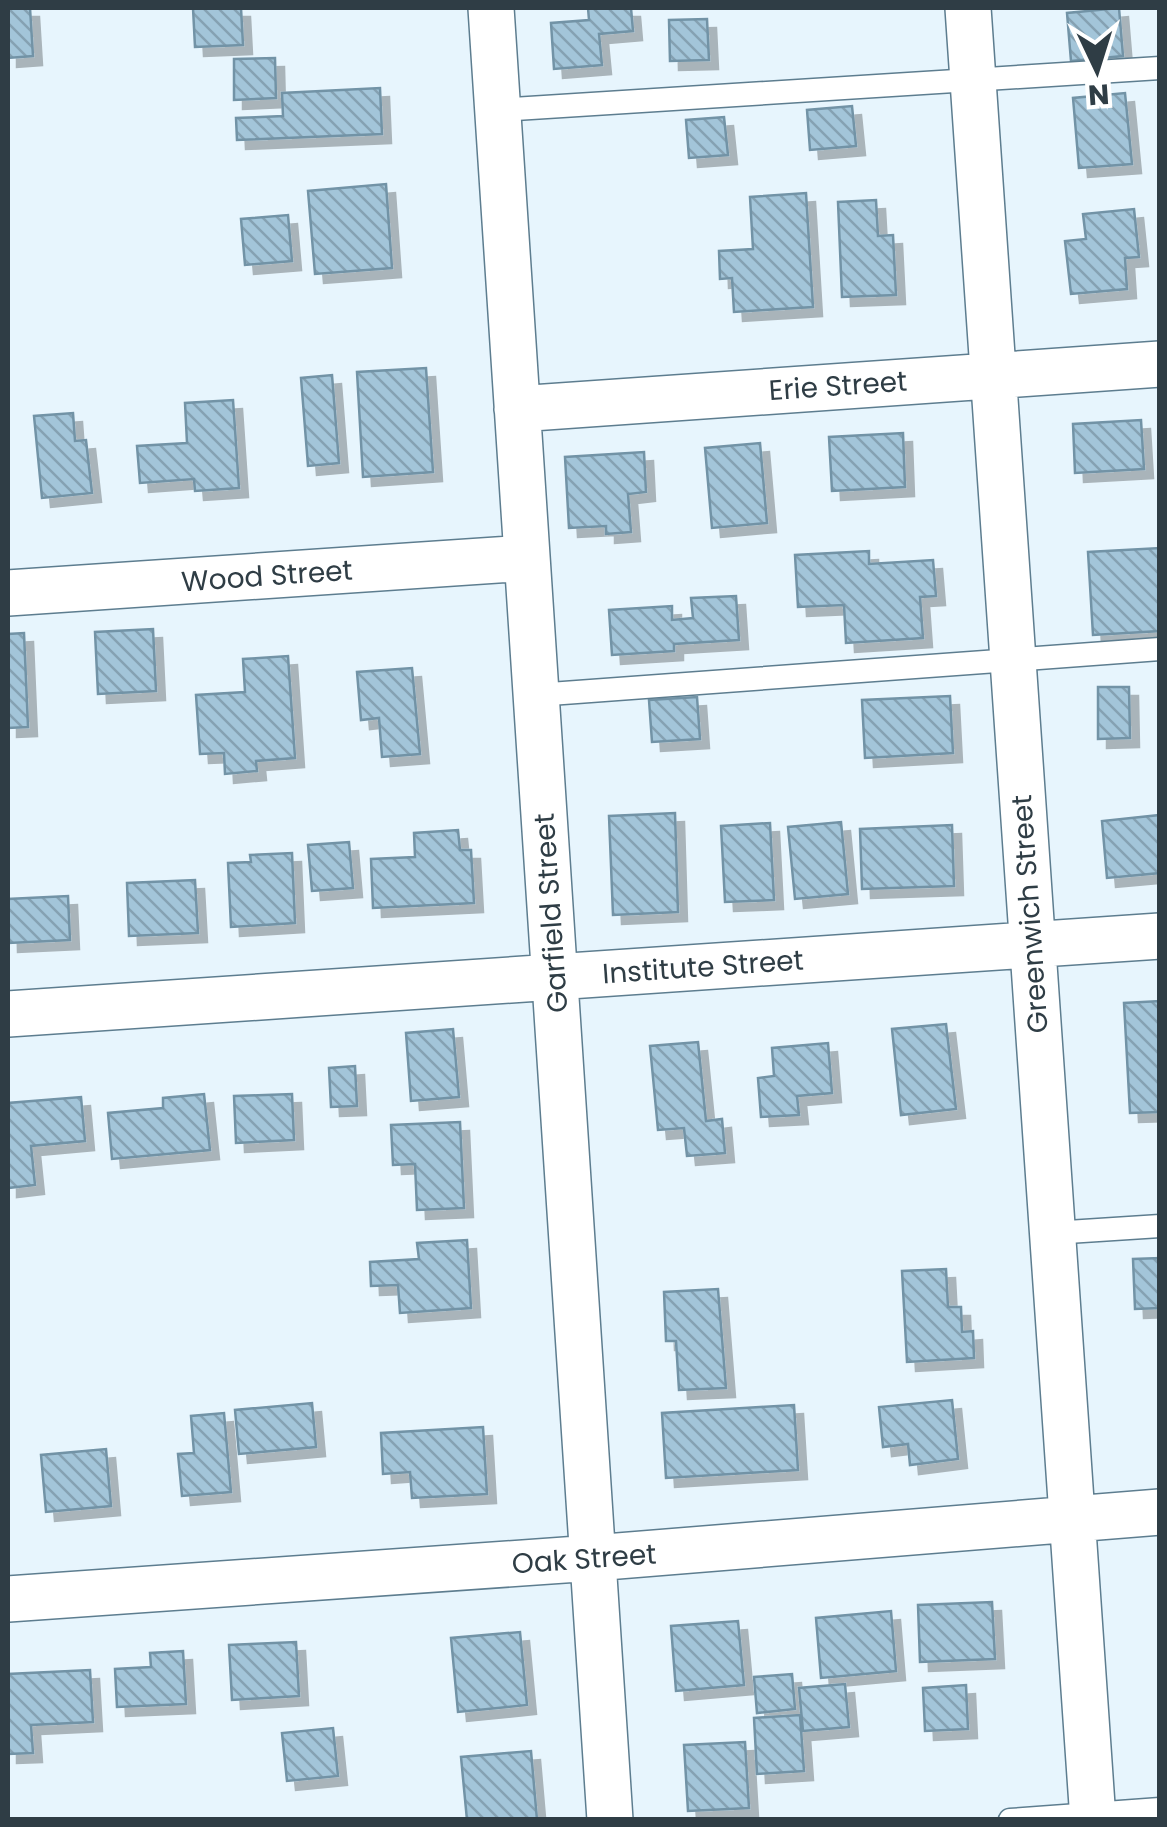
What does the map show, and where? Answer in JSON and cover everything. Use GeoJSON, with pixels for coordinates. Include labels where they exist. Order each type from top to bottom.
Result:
{"type":"FeatureCollection","features":[{"type":"Feature","properties":{"kind":"street","name":"Garfield Street"},"geometry":{"type":"LineString","coordinates":[[491,8],[610,1820]]}},
{"type":"Feature","properties":{"kind":"street","name":"Greenwich Street"},"geometry":{"type":"LineString","coordinates":[[968,8],[1092,1817]]}},
{"type":"Feature","properties":{"kind":"street","name":"Erie Street"},"geometry":{"type":"LineString","coordinates":[[518,409],[1160,364]]}},
{"type":"Feature","properties":{"kind":"street","name":"Wood Street"},"geometry":{"type":"LineString","coordinates":[[8,594],[528,558]]}},
{"type":"Feature","properties":{"kind":"street","name":"Institute Street"},"geometry":{"type":"LineString","coordinates":[[8,1014],[1160,936]]}},
{"type":"Feature","properties":{"kind":"street","name":"Oak Street"},"geometry":{"type":"LineString","coordinates":[[8,1599],[593,1558],[1160,1512]]}},
{"type":"Feature","properties":{"kind":"lane"},"geometry":{"type":"LineString","coordinates":[[498,110],[1160,68]]}},
{"type":"Feature","properties":{"kind":"lane"},"geometry":{"type":"LineString","coordinates":[[536,695],[1160,649]]}},
{"type":"Feature","properties":{"kind":"lane"},"geometry":{"type":"LineString","coordinates":[[1052,1233],[1160,1226]]}},
{"type":"Feature","properties":{"kind":"lane"},"geometry":{"type":"LineString","coordinates":[[1010,1820],[1092,1817],[1160,1808]]}},
{"type":"Feature","properties":{"kind":"building"},"geometry":{"type":"Polygon","coordinates":[[[8,8],[30,8],[33,56],[8,58],[8,8]]]}},
{"type":"Feature","properties":{"kind":"building"},"geometry":{"type":"Polygon","coordinates":[[[193,8],[241,8],[243,45],[195,47],[193,8]]]}},
{"type":"Feature","properties":{"kind":"building"},"geometry":{"type":"Polygon","coordinates":[[[588,8],[631,8],[633,31],[599,34],[602,65],[554,69],[551,23],[589,20],[588,8]]]}},
{"type":"Feature","properties":{"kind":"building"},"geometry":{"type":"Polygon","coordinates":[[[1119,8],[1123,56],[1071,61],[1067,13],[1119,8]]]}},
{"type":"Feature","properties":{"kind":"building"},"geometry":{"type":"Polygon","coordinates":[[[707,19],[709,60],[670,61],[669,20],[707,19]]]}},
{"type":"Feature","properties":{"kind":"building"},"geometry":{"type":"Polygon","coordinates":[[[275,58],[276,98],[234,100],[234,59],[275,58]]]}},
{"type":"Feature","properties":{"kind":"building"},"geometry":{"type":"Polygon","coordinates":[[[380,88],[382,134],[237,140],[236,118],[283,116],[282,93],[380,88]]]}},
{"type":"Feature","properties":{"kind":"building"},"geometry":{"type":"Polygon","coordinates":[[[1125,93],[1132,164],[1079,168],[1073,98],[1125,93]]]}},
{"type":"Feature","properties":{"kind":"building"},"geometry":{"type":"Polygon","coordinates":[[[852,106],[856,146],[810,150],[807,110],[852,106]]]}},
{"type":"Feature","properties":{"kind":"building"},"geometry":{"type":"Polygon","coordinates":[[[724,117],[728,155],[689,158],[686,120],[724,117]]]}},
{"type":"Feature","properties":{"kind":"building"},"geometry":{"type":"Polygon","coordinates":[[[386,184],[392,268],[315,274],[308,191],[386,184]]]}},
{"type":"Feature","properties":{"kind":"building"},"geometry":{"type":"Polygon","coordinates":[[[806,193],[813,307],[734,312],[732,278],[720,279],[719,251],[753,249],[750,197],[806,193]]]}},
{"type":"Feature","properties":{"kind":"building"},"geometry":{"type":"Polygon","coordinates":[[[876,200],[878,236],[893,235],[896,295],[842,297],[838,202],[876,200]]]}},
{"type":"Feature","properties":{"kind":"building"},"geometry":{"type":"Polygon","coordinates":[[[1134,209],[1139,257],[1125,258],[1127,289],[1071,294],[1065,241],[1086,239],[1083,214],[1134,209]]]}},
{"type":"Feature","properties":{"kind":"building"},"geometry":{"type":"Polygon","coordinates":[[[288,215],[292,261],[245,265],[241,219],[288,215]]]}},
{"type":"Feature","properties":{"kind":"building"},"geometry":{"type":"Polygon","coordinates":[[[426,368],[433,472],[363,477],[357,372],[426,368]]]}},
{"type":"Feature","properties":{"kind":"building"},"geometry":{"type":"Polygon","coordinates":[[[332,375],[339,463],[308,466],[301,378],[332,375]]]}},
{"type":"Feature","properties":{"kind":"building"},"geometry":{"type":"Polygon","coordinates":[[[233,400],[239,488],[195,491],[194,479],[140,483],[137,446],[187,443],[185,403],[233,400]]]}},
{"type":"Feature","properties":{"kind":"building"},"geometry":{"type":"Polygon","coordinates":[[[73,413],[75,441],[86,440],[92,493],[42,498],[34,416],[73,413]]]}},
{"type":"Feature","properties":{"kind":"building"},"geometry":{"type":"Polygon","coordinates":[[[1141,420],[1144,469],[1075,473],[1073,424],[1141,420]]]}},
{"type":"Feature","properties":{"kind":"building"},"geometry":{"type":"Polygon","coordinates":[[[903,433],[905,487],[832,491],[829,437],[903,433]]]}},
{"type":"Feature","properties":{"kind":"building"},"geometry":{"type":"Polygon","coordinates":[[[760,443],[767,523],[712,528],[705,448],[760,443]]]}},
{"type":"Feature","properties":{"kind":"building"},"geometry":{"type":"Polygon","coordinates":[[[644,452],[646,492],[628,494],[631,532],[606,534],[606,526],[569,528],[565,457],[644,452]]]}},
{"type":"Feature","properties":{"kind":"building"},"geometry":{"type":"Polygon","coordinates":[[[1160,548],[1160,631],[1093,635],[1088,552],[1160,548]]]}},
{"type":"Feature","properties":{"kind":"building"},"geometry":{"type":"Polygon","coordinates":[[[869,551],[869,564],[933,560],[936,596],[920,597],[923,638],[846,643],[844,605],[798,607],[795,555],[869,551]]]}},
{"type":"Feature","properties":{"kind":"building"},"geometry":{"type":"Polygon","coordinates":[[[736,596],[739,640],[674,644],[674,651],[612,655],[609,610],[672,606],[672,620],[693,618],[691,598],[736,596]]]}},
{"type":"Feature","properties":{"kind":"building"},"geometry":{"type":"Polygon","coordinates":[[[153,629],[156,691],[98,694],[95,632],[153,629]]]}},
{"type":"Feature","properties":{"kind":"building"},"geometry":{"type":"Polygon","coordinates":[[[24,633],[28,727],[8,728],[8,634],[24,633]]]}},
{"type":"Feature","properties":{"kind":"building"},"geometry":{"type":"Polygon","coordinates":[[[288,656],[295,758],[256,761],[257,771],[225,774],[224,753],[200,754],[196,695],[245,692],[243,659],[288,656]]]}},
{"type":"Feature","properties":{"kind":"building"},"geometry":{"type":"Polygon","coordinates":[[[412,668],[420,754],[382,757],[379,718],[361,720],[357,672],[412,668]]]}},
{"type":"Feature","properties":{"kind":"building"},"geometry":{"type":"Polygon","coordinates":[[[1098,687],[1129,687],[1130,738],[1098,739],[1098,687]]]}},
{"type":"Feature","properties":{"kind":"building"},"geometry":{"type":"Polygon","coordinates":[[[950,696],[953,753],[865,758],[862,700],[950,696]]]}},
{"type":"Feature","properties":{"kind":"building"},"geometry":{"type":"Polygon","coordinates":[[[697,697],[700,739],[652,742],[649,700],[697,697]]]}},
{"type":"Feature","properties":{"kind":"building"},"geometry":{"type":"Polygon","coordinates":[[[675,813],[678,912],[613,915],[609,816],[675,813]]]}},
{"type":"Feature","properties":{"kind":"building"},"geometry":{"type":"Polygon","coordinates":[[[1160,815],[1160,873],[1107,878],[1102,821],[1160,815]]]}},
{"type":"Feature","properties":{"kind":"building"},"geometry":{"type":"Polygon","coordinates":[[[841,822],[848,894],[795,899],[788,827],[841,822]]]}},
{"type":"Feature","properties":{"kind":"building"},"geometry":{"type":"Polygon","coordinates":[[[770,823],[774,900],[725,902],[721,826],[770,823]]]}},
{"type":"Feature","properties":{"kind":"building"},"geometry":{"type":"Polygon","coordinates":[[[952,825],[954,886],[862,889],[860,829],[952,825]]]}},
{"type":"Feature","properties":{"kind":"building"},"geometry":{"type":"Polygon","coordinates":[[[458,830],[460,850],[471,850],[474,903],[373,908],[371,859],[415,857],[414,833],[458,830]]]}},
{"type":"Feature","properties":{"kind":"building"},"geometry":{"type":"Polygon","coordinates":[[[349,842],[353,888],[312,891],[308,845],[349,842]]]}},
{"type":"Feature","properties":{"kind":"building"},"geometry":{"type":"Polygon","coordinates":[[[292,853],[295,923],[231,927],[228,863],[251,862],[250,855],[292,853]]]}},
{"type":"Feature","properties":{"kind":"building"},"geometry":{"type":"Polygon","coordinates":[[[195,880],[198,933],[129,936],[127,883],[195,880]]]}},
{"type":"Feature","properties":{"kind":"building"},"geometry":{"type":"Polygon","coordinates":[[[68,896],[70,940],[9,943],[8,899],[68,896]]]}},
{"type":"Feature","properties":{"kind":"building"},"geometry":{"type":"Polygon","coordinates":[[[1160,1001],[1160,1112],[1130,1113],[1124,1003],[1160,1001]]]}},
{"type":"Feature","properties":{"kind":"building"},"geometry":{"type":"Polygon","coordinates":[[[946,1024],[956,1109],[901,1115],[892,1029],[946,1024]]]}},
{"type":"Feature","properties":{"kind":"building"},"geometry":{"type":"Polygon","coordinates":[[[453,1029],[459,1097],[411,1101],[406,1033],[453,1029]]]}},
{"type":"Feature","properties":{"kind":"building"},"geometry":{"type":"Polygon","coordinates":[[[698,1042],[706,1121],[722,1119],[725,1153],[687,1156],[684,1128],[658,1130],[650,1046],[698,1042]]]}},
{"type":"Feature","properties":{"kind":"building"},"geometry":{"type":"Polygon","coordinates":[[[828,1043],[832,1093],[797,1096],[799,1115],[761,1117],[758,1078],[774,1076],[772,1048],[828,1043]]]}},
{"type":"Feature","properties":{"kind":"building"},"geometry":{"type":"Polygon","coordinates":[[[355,1066],[357,1106],[331,1107],[329,1068],[355,1066]]]}},
{"type":"Feature","properties":{"kind":"building"},"geometry":{"type":"Polygon","coordinates":[[[204,1094],[210,1150],[112,1159],[108,1113],[163,1108],[163,1098],[204,1094]]]}},
{"type":"Feature","properties":{"kind":"building"},"geometry":{"type":"Polygon","coordinates":[[[292,1094],[294,1140],[236,1143],[234,1096],[292,1094]]]}},
{"type":"Feature","properties":{"kind":"building"},"geometry":{"type":"Polygon","coordinates":[[[81,1097],[85,1141],[31,1146],[35,1185],[8,1188],[8,1103],[81,1097]]]}},
{"type":"Feature","properties":{"kind":"building"},"geometry":{"type":"Polygon","coordinates":[[[460,1122],[464,1208],[417,1210],[415,1164],[393,1165],[391,1125],[460,1122]]]}},
{"type":"Feature","properties":{"kind":"building"},"geometry":{"type":"Polygon","coordinates":[[[467,1240],[471,1308],[400,1313],[398,1285],[371,1286],[370,1262],[419,1259],[417,1243],[467,1240]]]}},
{"type":"Feature","properties":{"kind":"building"},"geometry":{"type":"Polygon","coordinates":[[[1160,1258],[1160,1308],[1135,1309],[1133,1259],[1160,1258]]]}},
{"type":"Feature","properties":{"kind":"building"},"geometry":{"type":"Polygon","coordinates":[[[946,1269],[948,1307],[961,1307],[962,1332],[973,1331],[974,1358],[907,1362],[902,1271],[946,1269]]]}},
{"type":"Feature","properties":{"kind":"building"},"geometry":{"type":"Polygon","coordinates":[[[718,1289],[726,1388],[679,1390],[676,1341],[666,1341],[664,1292],[718,1289]]]}},
{"type":"Feature","properties":{"kind":"building"},"geometry":{"type":"Polygon","coordinates":[[[952,1400],[958,1459],[910,1465],[908,1444],[883,1447],[879,1407],[952,1400]]]}},
{"type":"Feature","properties":{"kind":"building"},"geometry":{"type":"Polygon","coordinates":[[[312,1403],[316,1447],[239,1454],[235,1410],[312,1403]]]}},
{"type":"Feature","properties":{"kind":"building"},"geometry":{"type":"Polygon","coordinates":[[[794,1405],[798,1470],[666,1478],[662,1413],[794,1405]]]}},
{"type":"Feature","properties":{"kind":"building"},"geometry":{"type":"Polygon","coordinates":[[[224,1413],[231,1492],[182,1496],[178,1454],[194,1453],[191,1416],[224,1413]]]}},
{"type":"Feature","properties":{"kind":"building"},"geometry":{"type":"Polygon","coordinates":[[[483,1427],[487,1494],[412,1498],[410,1472],[383,1474],[381,1433],[483,1427]]]}},
{"type":"Feature","properties":{"kind":"building"},"geometry":{"type":"Polygon","coordinates":[[[106,1449],[111,1506],[46,1512],[41,1455],[106,1449]]]}},
{"type":"Feature","properties":{"kind":"building"},"geometry":{"type":"Polygon","coordinates":[[[992,1602],[995,1659],[920,1662],[918,1605],[992,1602]]]}},
{"type":"Feature","properties":{"kind":"building"},"geometry":{"type":"Polygon","coordinates":[[[891,1611],[896,1671],[821,1678],[816,1618],[891,1611]]]}},
{"type":"Feature","properties":{"kind":"building"},"geometry":{"type":"Polygon","coordinates":[[[738,1621],[744,1685],[676,1691],[671,1626],[738,1621]]]}},
{"type":"Feature","properties":{"kind":"building"},"geometry":{"type":"Polygon","coordinates":[[[520,1632],[527,1705],[458,1712],[451,1638],[520,1632]]]}},
{"type":"Feature","properties":{"kind":"building"},"geometry":{"type":"Polygon","coordinates":[[[296,1642],[299,1696],[232,1700],[229,1645],[296,1642]]]}},
{"type":"Feature","properties":{"kind":"building"},"geometry":{"type":"Polygon","coordinates":[[[183,1651],[186,1704],[117,1707],[115,1669],[151,1667],[150,1653],[183,1651]]]}},
{"type":"Feature","properties":{"kind":"building"},"geometry":{"type":"Polygon","coordinates":[[[90,1670],[93,1722],[31,1725],[33,1753],[8,1754],[8,1674],[90,1670]]]}},
{"type":"Feature","properties":{"kind":"building"},"geometry":{"type":"Polygon","coordinates":[[[792,1674],[795,1709],[757,1713],[754,1677],[792,1674]]]}},
{"type":"Feature","properties":{"kind":"building"},"geometry":{"type":"Polygon","coordinates":[[[845,1684],[849,1727],[803,1731],[799,1688],[845,1684]]]}},
{"type":"Feature","properties":{"kind":"building"},"geometry":{"type":"Polygon","coordinates":[[[966,1685],[968,1729],[925,1731],[923,1688],[966,1685]]]}},
{"type":"Feature","properties":{"kind":"building"},"geometry":{"type":"Polygon","coordinates":[[[800,1715],[804,1771],[757,1774],[754,1718],[800,1715]]]}},
{"type":"Feature","properties":{"kind":"building"},"geometry":{"type":"Polygon","coordinates":[[[333,1728],[338,1776],[287,1781],[282,1733],[333,1728]]]}},
{"type":"Feature","properties":{"kind":"building"},"geometry":{"type":"Polygon","coordinates":[[[745,1742],[749,1808],[688,1811],[684,1745],[745,1742]]]}},
{"type":"Feature","properties":{"kind":"building"},"geometry":{"type":"Polygon","coordinates":[[[531,1751],[537,1820],[467,1820],[461,1757],[531,1751]]]}}]}
